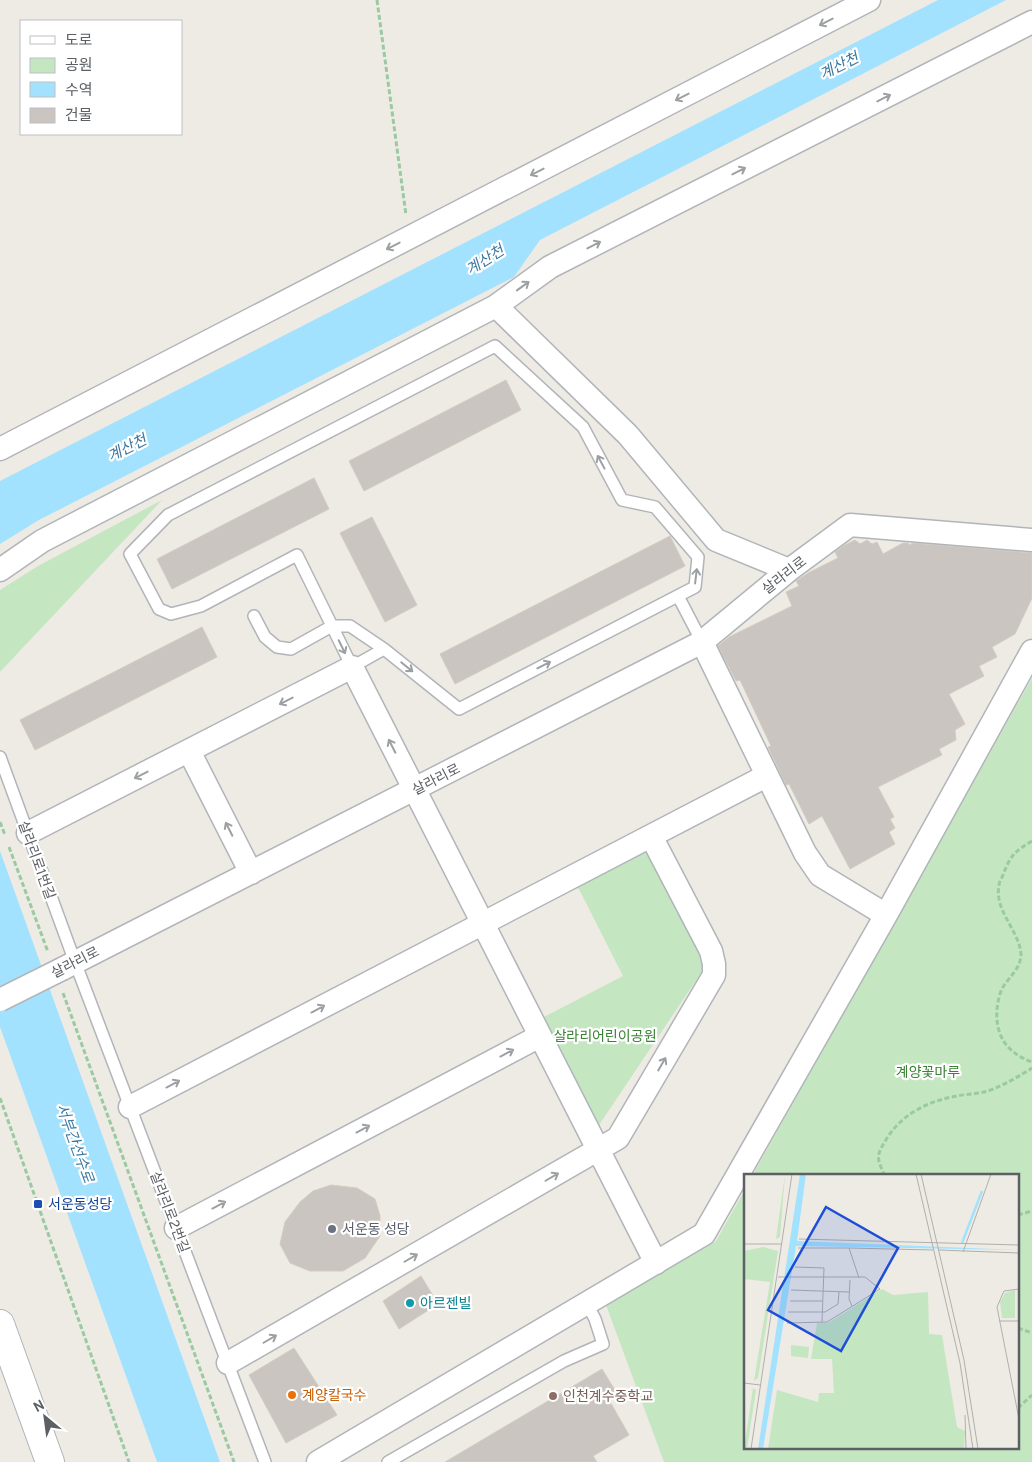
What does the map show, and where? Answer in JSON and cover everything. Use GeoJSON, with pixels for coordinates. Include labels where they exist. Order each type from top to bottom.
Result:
{"type":"FeatureCollection","features":[{"type":"Feature","properties":{"kind":"main road"},"geometry":{"type":"LineString","coordinates":[[0,1324],[50,1462]]}},
{"type":"Feature","properties":{"kind":"street"},"geometry":{"type":"LineString","coordinates":[[0,449],[869,0]]}},
{"type":"Feature","properties":{"kind":"street"},"geometry":{"type":"LineString","coordinates":[[0,570],[42,542],[496,306],[550,267],[1032,22]]}},
{"type":"Feature","properties":{"kind":"street"},"geometry":{"type":"LineString","coordinates":[[496,306],[628,435],[716,540],[789,570]]}},
{"type":"Feature","properties":{"kind":"street","name":"살라리로"},"geometry":{"type":"LineString","coordinates":[[0,1000],[702,642],[789,570],[850,525],[1032,540]]}},
{"type":"Feature","properties":{"kind":"street"},"geometry":{"type":"LineString","coordinates":[[702,642],[805,853],[820,875],[886,915]]}},
{"type":"Feature","properties":{"kind":"street"},"geometry":{"type":"LineString","coordinates":[[318,1462],[704,1234],[886,915],[1032,652]]}},
{"type":"Feature","properties":{"kind":"street"},"geometry":{"type":"LineString","coordinates":[[28,833],[352,668],[656,1263]]}},
{"type":"Feature","properties":{"kind":"street"},"geometry":{"type":"LineString","coordinates":[[189,751],[251,872]]}},
{"type":"Feature","properties":{"kind":"street"},"geometry":{"type":"LineString","coordinates":[[130,1107],[766,776]]}},
{"type":"Feature","properties":{"kind":"street"},"geometry":{"type":"LineString","coordinates":[[228,1363],[618,1138],[714,975],[711,951],[650,836]]}},
{"type":"Feature","properties":{"kind":"street"},"geometry":{"type":"LineString","coordinates":[[176,1228],[540,1036]]}},
{"type":"Feature","properties":{"kind":"lane"},"geometry":{"type":"LineString","coordinates":[[254,616],[265,637],[277,647],[291,649],[332,626],[350,626],[384,649],[459,709],[695,587],[698,557],[655,507],[622,500],[583,428],[495,346],[168,515],[130,554],[159,608],[171,614],[201,606],[297,555],[332,626],[352,668],[384,649]]}},
{"type":"Feature","properties":{"kind":"lane"},"geometry":{"type":"LineString","coordinates":[[678,596],[702,642]]}},
{"type":"Feature","properties":{"kind":"lane","name":"살라리로1번길"},"geometry":{"type":"LineString","coordinates":[[0,757],[28,833],[62,970]]}},
{"type":"Feature","properties":{"kind":"lane","name":"살라리로2번길"},"geometry":{"type":"LineString","coordinates":[[62,970],[130,1107],[265,1462]]}},
{"type":"Feature","properties":{"kind":"lane"},"geometry":{"type":"LineString","coordinates":[[388,1462],[564,1360],[603,1344],[596,1319],[586,1304]]}},
{"type":"Feature","properties":{"kind":"path"},"geometry":{"type":"LineString","coordinates":[[378,0],[409,238]]}},
{"type":"Feature","properties":{"kind":"path"},"geometry":{"type":"LineString","coordinates":[[0,822],[62,970],[234,1462]]}},
{"type":"Feature","properties":{"kind":"path"},"geometry":{"type":"LineString","coordinates":[[1032,841],[1011,855],[999,885],[998,895],[1001,908],[1018,940],[1021,955],[1019,966],[1003,988],[998,1001],[997,1017],[998,1028],[1005,1043],[1022,1058],[1032,1062]]}},
{"type":"Feature","properties":{"kind":"path"},"geometry":{"type":"LineString","coordinates":[[885,1174],[878,1162],[879,1152],[900,1121],[915,1110],[932,1102],[986,1091],[1011,1081],[1032,1068]]}},
{"type":"Feature","properties":{"kind":"path"},"geometry":{"type":"LineString","coordinates":[[0,1098],[129,1462]]}},
{"type":"Feature","properties":{"kind":"path"},"geometry":{"type":"LineString","coordinates":[[1020,1329],[1032,1333]]}},
{"type":"Feature","properties":{"kind":"path"},"geometry":{"type":"LineString","coordinates":[[1020,1406],[1032,1395]]}},
{"type":"Feature","properties":{"kind":"green space"},"geometry":{"type":"Polygon","coordinates":[[[162,500],[0,672],[0,590],[38,566],[162,500]]]}},
{"type":"Feature","properties":{"kind":"green space","name":"계양꽃마루"},"geometry":{"type":"Polygon","coordinates":[[[1032,678],[1032,1462],[664,1462],[606,1305],[716,1241],[744,1192],[744,1450],[1020,1450],[1020,1174],[753,1174],[1032,678]]]}},
{"type":"Feature","properties":{"kind":"green space","name":"살라리어린이공원"},"geometry":{"type":"Polygon","coordinates":[[[646,848],[699,949],[705,967],[599,1125],[544,1017],[623,976],[580,891],[575,885],[646,848]]]}},
{"type":"Feature","properties":{"kind":"water","name":"계산천"},"geometry":{"type":"Polygon","coordinates":[[[938,0],[1006,0],[540,240],[514,277],[39,520],[0,544],[0,481],[938,0]]]}},
{"type":"Feature","properties":{"kind":"water","name":"서부간선수로"},"geometry":{"type":"Polygon","coordinates":[[[0,851],[220,1462],[157,1462],[0,1027],[0,851]]]}},
{"type":"Feature","properties":{"kind":"building"},"geometry":{"type":"Polygon","coordinates":[[[506,380],[521,410],[364,491],[349,461],[506,380]]]}},
{"type":"Feature","properties":{"kind":"building"},"geometry":{"type":"Polygon","coordinates":[[[314,478],[329,509],[172,589],[157,559],[314,478]]]}},
{"type":"Feature","properties":{"kind":"building"},"geometry":{"type":"Polygon","coordinates":[[[372,517],[417,605],[385,622],[340,533],[372,517]]]}},
{"type":"Feature","properties":{"kind":"building"},"geometry":{"type":"Polygon","coordinates":[[[670,536],[685,566],[455,684],[440,654],[670,536]]]}},
{"type":"Feature","properties":{"kind":"building"},"geometry":{"type":"Polygon","coordinates":[[[855,540],[860,544],[867,540],[872,544],[877,542],[883,554],[903,543],[908,543],[909,545],[913,543],[1032,553],[1032,598],[1015,634],[992,647],[997,657],[979,666],[984,676],[949,694],[965,724],[955,730],[956,740],[939,749],[942,755],[878,787],[894,817],[890,819],[895,828],[889,832],[895,844],[850,869],[822,816],[809,824],[789,784],[786,785],[768,747],[771,746],[740,680],[736,681],[718,646],[729,637],[792,606],[786,592],[799,586],[796,581],[838,558],[835,552],[855,540]]]}},
{"type":"Feature","properties":{"kind":"building"},"geometry":{"type":"Polygon","coordinates":[[[202,627],[217,657],[35,750],[20,720],[202,627]]]}},
{"type":"Feature","properties":{"kind":"building","name":"서운동 성당"},"geometry":{"type":"Polygon","coordinates":[[[331,1185],[357,1188],[375,1199],[380,1216],[380,1236],[365,1258],[343,1271],[310,1271],[290,1263],[280,1244],[285,1222],[300,1202],[313,1191],[331,1185]]]}},
{"type":"Feature","properties":{"kind":"building","name":"아르젠빌"},"geometry":{"type":"Polygon","coordinates":[[[421,1276],[438,1304],[399,1329],[383,1301],[421,1276]]]}},
{"type":"Feature","properties":{"kind":"building","name":"계양칼국수"},"geometry":{"type":"Polygon","coordinates":[[[294,1348],[337,1415],[286,1443],[249,1375],[294,1348]]]}},
{"type":"Feature","properties":{"kind":"building"},"geometry":{"type":"Polygon","coordinates":[[[602,1369],[618,1395],[609,1400],[629,1435],[593,1456],[597,1462],[445,1462],[602,1369]]]}},
{"type":"Feature","properties":{"kind":"place","name":"서운동성당"},"geometry":{"type":"Point","coordinates":[38,1204]}},
{"type":"Feature","properties":{"kind":"place","name":"서운동 성당"},"geometry":{"type":"Point","coordinates":[332,1229]}},
{"type":"Feature","properties":{"kind":"place","name":"아르젠빌"},"geometry":{"type":"Point","coordinates":[410,1303]}},
{"type":"Feature","properties":{"kind":"place","name":"계양칼국수"},"geometry":{"type":"Point","coordinates":[292,1395]}},
{"type":"Feature","properties":{"kind":"place","name":"인천계수중학교"},"geometry":{"type":"Point","coordinates":[553,1396]}}]}
